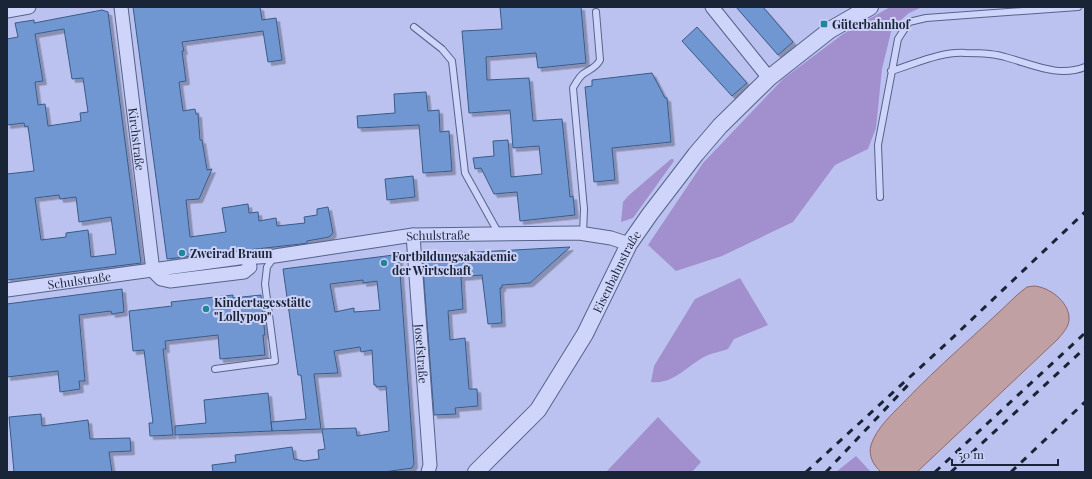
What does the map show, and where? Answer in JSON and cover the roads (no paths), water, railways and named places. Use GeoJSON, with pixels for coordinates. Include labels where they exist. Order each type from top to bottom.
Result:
{"type":"FeatureCollection","features":[{"type":"Feature","properties":{"kind":"street"},"geometry":{"type":"LineString","coordinates":[[7,11],[29,7]]}},
{"type":"Feature","properties":{"kind":"street","name":"Kirchstraße"},"geometry":{"type":"LineString","coordinates":[[121,7],[152,271]]}},
{"type":"Feature","properties":{"kind":"street"},"geometry":{"type":"LineString","coordinates":[[712,7],[769,78]]}},
{"type":"Feature","properties":{"kind":"street","name":"Eisenbahnstraße"},"geometry":{"type":"LineString","coordinates":[[476,472],[538,410],[585,334],[629,244],[696,154],[720,126],[769,78],[830,30],[870,7]]}},
{"type":"Feature","properties":{"kind":"street","name":"Schulstraße"},"geometry":{"type":"LineString","coordinates":[[7,290],[152,271],[160,279],[170,281],[244,272],[250,267],[248,258],[275,256],[412,235],[583,234],[611,238],[629,244]]}},
{"type":"Feature","properties":{"kind":"street","name":"Josefstraße"},"geometry":{"type":"LineString","coordinates":[[412,235],[429,457],[428,472]]}},
{"type":"Feature","properties":{"kind":"lane"},"geometry":{"type":"LineString","coordinates":[[880,197],[878,145],[898,39],[909,22],[926,18],[1078,7]]}},
{"type":"Feature","properties":{"kind":"lane"},"geometry":{"type":"LineString","coordinates":[[583,234],[584,209],[573,88],[582,74],[598,65],[600,60],[596,12]]}},
{"type":"Feature","properties":{"kind":"lane"},"geometry":{"type":"LineString","coordinates":[[414,27],[442,49],[452,61],[465,173],[499,234]]}},
{"type":"Feature","properties":{"kind":"lane"},"geometry":{"type":"LineString","coordinates":[[891,71],[941,55],[963,53],[1003,56],[1048,70],[1065,72],[1085,67]]}},
{"type":"Feature","properties":{"kind":"lane"},"geometry":{"type":"LineString","coordinates":[[215,369],[275,361],[265,284],[266,267],[275,256]]}},
{"type":"Feature","properties":{"kind":"railway"},"geometry":{"type":"LineString","coordinates":[[806,472],[947,343],[1085,212]]}},
{"type":"Feature","properties":{"kind":"railway"},"geometry":{"type":"LineString","coordinates":[[935,472],[1085,333]]}},
{"type":"Feature","properties":{"kind":"railway"},"geometry":{"type":"LineString","coordinates":[[951,472],[1085,348]]}},
{"type":"Feature","properties":{"kind":"railway"},"geometry":{"type":"LineString","coordinates":[[826,472],[908,385]]}},
{"type":"Feature","properties":{"kind":"railway"},"geometry":{"type":"LineString","coordinates":[[1011,472],[1085,402]]}},
{"type":"Feature","properties":{"kind":"place","name":"Güterbahnhof"},"geometry":{"type":"Point","coordinates":[824,24]}},
{"type":"Feature","properties":{"kind":"place","name":"Zweirad Braun"},"geometry":{"type":"Point","coordinates":[182,253]}},
{"type":"Feature","properties":{"kind":"place","name":"Fortbildungsakademie der Wirtschaft"},"geometry":{"type":"Point","coordinates":[384,263]}},
{"type":"Feature","properties":{"kind":"place","name":"Kindertagesstätte \"Lollypop\""},"geometry":{"type":"Point","coordinates":[206,309]}}]}
